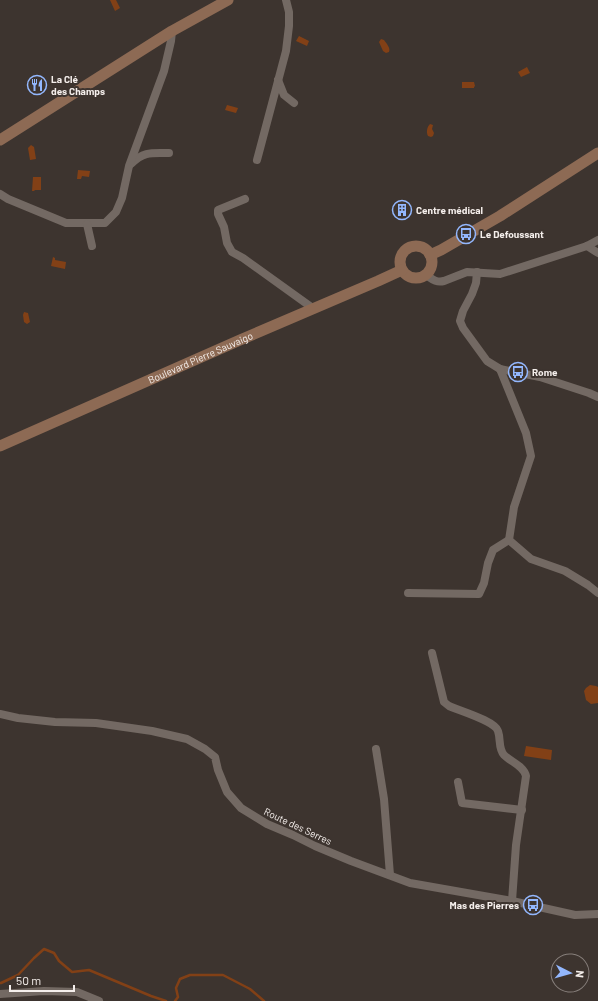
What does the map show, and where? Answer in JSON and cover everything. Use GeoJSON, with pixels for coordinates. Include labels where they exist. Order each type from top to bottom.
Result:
{"type":"FeatureCollection","features":[{"type":"Feature","properties":{"kind":"main road"},"geometry":{"type":"LineString","coordinates":[[0,140],[172,31],[228,0]]}},
{"type":"Feature","properties":{"kind":"main road"},"geometry":{"type":"LineString","coordinates":[[430,255],[500,216],[598,153]]}},
{"type":"Feature","properties":{"kind":"main road"},"geometry":{"type":"LineString","coordinates":[[413,246],[418,246],[427,251],[430,255],[432,266],[426,275],[421,278],[415,278],[405,275],[400,266],[401,255],[404,251],[413,246]]}},
{"type":"Feature","properties":{"kind":"main road","name":"Boulevard Pierre Sauvaigo"},"geometry":{"type":"LineString","coordinates":[[0,446],[402,270]]}},
{"type":"Feature","properties":{"kind":"street"},"geometry":{"type":"LineString","coordinates":[[257,160],[286,50],[289,12],[286,0]]}},
{"type":"Feature","properties":{"kind":"street"},"geometry":{"type":"LineString","coordinates":[[0,194],[8,199],[66,223],[105,223],[116,212],[122,198],[129,166],[164,71],[172,31]]}},
{"type":"Feature","properties":{"kind":"street"},"geometry":{"type":"LineString","coordinates":[[278,80],[284,95],[294,103]]}},
{"type":"Feature","properties":{"kind":"street"},"geometry":{"type":"LineString","coordinates":[[129,166],[137,158],[145,154],[169,153]]}},
{"type":"Feature","properties":{"kind":"street"},"geometry":{"type":"LineString","coordinates":[[245,200],[218,210],[218,214],[232,252],[314,309]]}},
{"type":"Feature","properties":{"kind":"street"},"geometry":{"type":"LineString","coordinates":[[87,224],[92,246]]}},
{"type":"Feature","properties":{"kind":"street"},"geometry":{"type":"LineString","coordinates":[[426,275],[436,282],[440,282],[467,272],[500,274],[588,246],[598,240]]}},
{"type":"Feature","properties":{"kind":"street"},"geometry":{"type":"LineString","coordinates":[[588,246],[598,253]]}},
{"type":"Feature","properties":{"kind":"street"},"geometry":{"type":"LineString","coordinates":[[477,272],[476,283],[460,321],[463,328],[487,361],[500,369],[540,377],[598,397]]}},
{"type":"Feature","properties":{"kind":"street"},"geometry":{"type":"LineString","coordinates":[[408,594],[479,594],[484,583],[488,563],[493,550],[509,540],[514,507],[531,456],[526,433],[500,369]]}},
{"type":"Feature","properties":{"kind":"street"},"geometry":{"type":"LineString","coordinates":[[509,540],[531,559],[565,570],[588,584],[598,593]]}},
{"type":"Feature","properties":{"kind":"street"},"geometry":{"type":"LineString","coordinates":[[432,653],[444,702],[449,706],[491,723],[498,728],[500,749],[504,755],[526,771],[522,810],[516,845],[512,901]]}},
{"type":"Feature","properties":{"kind":"street","name":"Route des Serres"},"geometry":{"type":"LineString","coordinates":[[0,714],[18,718],[55,722],[96,723],[152,731],[187,739],[205,749],[215,757],[218,770],[227,792],[241,808],[267,824],[315,846],[410,883],[512,901],[576,915],[598,914]]}},
{"type":"Feature","properties":{"kind":"street"},"geometry":{"type":"LineString","coordinates":[[376,749],[384,799],[390,875]]}},
{"type":"Feature","properties":{"kind":"street"},"geometry":{"type":"LineString","coordinates":[[458,782],[462,803],[522,810]]}},
{"type":"Feature","properties":{"kind":"street"},"geometry":{"type":"LineString","coordinates":[[0,994],[44,991],[77,992],[99,1001]]}},
{"type":"Feature","properties":{"kind":"shaded area"},"geometry":{"type":"Polygon","coordinates":[[[110,0],[116,0],[120,8],[115,11],[110,0]]]}},
{"type":"Feature","properties":{"kind":"shaded area"},"geometry":{"type":"Polygon","coordinates":[[[299,36],[309,41],[307,46],[296,41],[299,36]]]}},
{"type":"Feature","properties":{"kind":"shaded area"},"geometry":{"type":"Polygon","coordinates":[[[381,39],[384,40],[388,46],[389,52],[386,53],[383,51],[379,42],[381,39]]]}},
{"type":"Feature","properties":{"kind":"shaded area"},"geometry":{"type":"Polygon","coordinates":[[[527,67],[530,73],[521,77],[518,72],[527,67]]]}},
{"type":"Feature","properties":{"kind":"shaded area"},"geometry":{"type":"Polygon","coordinates":[[[462,82],[474,82],[475,86],[474,88],[462,88],[462,82]]]}},
{"type":"Feature","properties":{"kind":"shaded area"},"geometry":{"type":"Polygon","coordinates":[[[227,105],[238,108],[236,113],[225,110],[227,105]]]}},
{"type":"Feature","properties":{"kind":"shaded area"},"geometry":{"type":"Polygon","coordinates":[[[430,124],[433,125],[432,129],[434,133],[431,137],[428,136],[427,133],[430,124]]]}},
{"type":"Feature","properties":{"kind":"shaded area"},"geometry":{"type":"Polygon","coordinates":[[[31,145],[34,147],[36,159],[30,160],[28,148],[31,145]]]}},
{"type":"Feature","properties":{"kind":"shaded area"},"geometry":{"type":"Polygon","coordinates":[[[78,170],[90,171],[89,177],[82,176],[81,179],[77,179],[78,170]]]}},
{"type":"Feature","properties":{"kind":"shaded area"},"geometry":{"type":"Polygon","coordinates":[[[33,177],[41,177],[41,190],[32,191],[33,177]]]}},
{"type":"Feature","properties":{"kind":"shaded area"},"geometry":{"type":"Polygon","coordinates":[[[53,257],[55,260],[66,262],[65,269],[51,266],[53,257]]]}},
{"type":"Feature","properties":{"kind":"shaded area"},"geometry":{"type":"Polygon","coordinates":[[[24,312],[28,313],[30,322],[27,324],[24,322],[24,312]]]}},
{"type":"Feature","properties":{"kind":"shaded area"},"geometry":{"type":"Polygon","coordinates":[[[590,685],[598,687],[598,703],[591,704],[586,700],[584,691],[590,685]]]}},
{"type":"Feature","properties":{"kind":"shaded area"},"geometry":{"type":"Polygon","coordinates":[[[526,746],[552,750],[551,760],[524,756],[526,746]]]}},
{"type":"Feature","properties":{"kind":"waterway"},"geometry":{"type":"LineString","coordinates":[[0,983],[18,975],[44,949],[54,953],[59,961],[72,972],[89,970],[166,1001]]}},
{"type":"Feature","properties":{"kind":"waterway"},"geometry":{"type":"LineString","coordinates":[[175,1001],[178,997],[176,988],[180,979],[190,975],[223,975],[250,989],[264,1001]]}},
{"type":"Feature","properties":{"kind":"place","name":"La Clé des Champs"},"geometry":{"type":"Point","coordinates":[37,85]}},
{"type":"Feature","properties":{"kind":"place","name":"Centre médical"},"geometry":{"type":"Point","coordinates":[402,210]}},
{"type":"Feature","properties":{"kind":"place","name":"Le Defoussant"},"geometry":{"type":"Point","coordinates":[466,234]}},
{"type":"Feature","properties":{"kind":"place","name":"Rome"},"geometry":{"type":"Point","coordinates":[518,372]}},
{"type":"Feature","properties":{"kind":"place","name":"Mas des Pierres"},"geometry":{"type":"Point","coordinates":[533,905]}}]}
